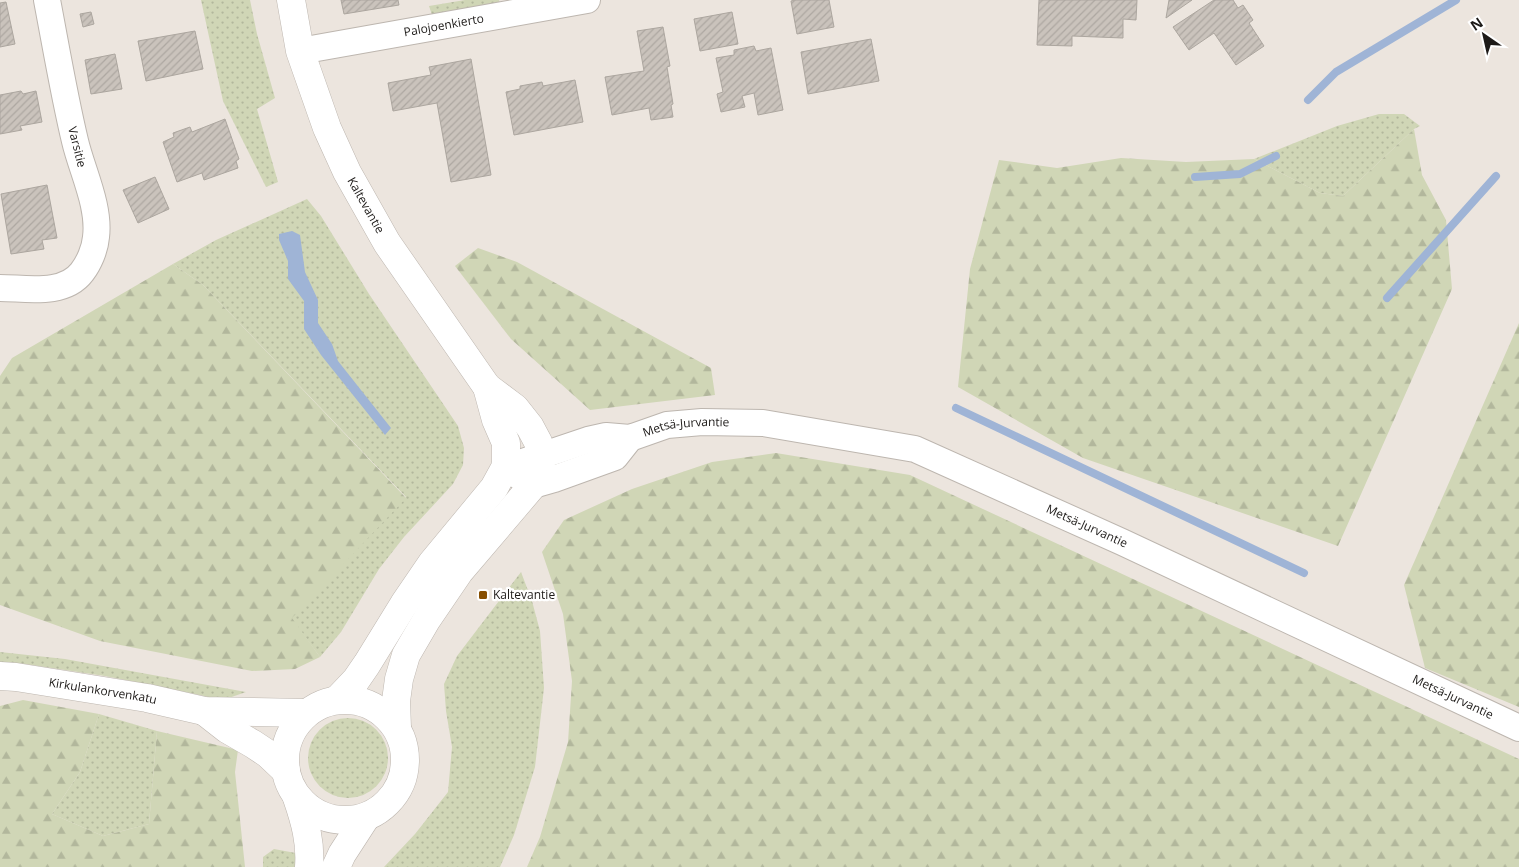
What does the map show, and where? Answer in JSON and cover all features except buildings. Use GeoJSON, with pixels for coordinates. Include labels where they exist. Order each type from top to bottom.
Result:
{"type":"FeatureCollection","features":[{"type":"Feature","properties":{"kind":"street","name":"Varsitie"},"geometry":{"type":"LineString","coordinates":[[0,288],[52,288],[67,284],[82,273],[91,257],[96,238],[96,213],[75,142],[47,0]]}},
{"type":"Feature","properties":{"kind":"street","name":"Kaltevantie"},"geometry":{"type":"LineString","coordinates":[[291,0],[300,51],[327,128],[347,172],[387,243],[487,387],[515,408],[530,427],[538,442],[541,456]]}},
{"type":"Feature","properties":{"kind":"street","name":"Palojoenkierto"},"geometry":{"type":"LineString","coordinates":[[300,51],[587,0]]}},
{"type":"Feature","properties":{"kind":"street","name":"Kaltevantie"},"geometry":{"type":"LineString","coordinates":[[337,700],[356,680],[432,563],[494,488],[504,468],[506,462],[506,443],[496,420],[487,387]]}},
{"type":"Feature","properties":{"kind":"street","name":"Metsä-Jurvantie"},"geometry":{"type":"LineString","coordinates":[[504,468],[588,440],[606,436],[630,438],[667,426],[702,422],[762,423],[915,448],[1122,542],[1519,728]]}},
{"type":"Feature","properties":{"kind":"street","name":"Metsä-Jurvantie"},"geometry":{"type":"LineString","coordinates":[[532,485],[615,457],[630,438]]}},
{"type":"Feature","properties":{"kind":"street"},"geometry":{"type":"LineString","coordinates":[[397,728],[396,701],[399,679],[406,655],[427,619],[459,572],[532,485],[540,469],[541,456]]}},
{"type":"Feature","properties":{"kind":"street"},"geometry":{"type":"LineString","coordinates":[[504,468],[532,485]]}},
{"type":"Feature","properties":{"kind":"street","name":"Kirkulankorvenkatu"},"geometry":{"type":"LineString","coordinates":[[0,676],[146,698],[204,711],[306,713]]}},
{"type":"Feature","properties":{"kind":"street"},"geometry":{"type":"LineString","coordinates":[[297,798],[312,811],[330,819],[348,821],[366,817],[381,808],[394,796],[402,780],[406,763],[404,745],[397,728],[386,715],[371,705],[354,700],[337,700],[321,704],[306,713],[294,726],[287,742],[284,761],[288,780],[306,823],[309,867]]}},
{"type":"Feature","properties":{"kind":"street","name":"Kirkulankorvenkatu"},"geometry":{"type":"LineString","coordinates":[[204,711],[227,730],[254,744],[268,754],[286,772]]}},
{"type":"Feature","properties":{"kind":"street"},"geometry":{"type":"LineString","coordinates":[[336,867],[342,854],[366,817]]}},
{"type":"Feature","properties":{"kind":"green space"},"geometry":{"type":"Polygon","coordinates":[[[201,0],[250,0],[257,34],[275,98],[257,109],[278,182],[266,187],[223,101],[201,0]]]}},
{"type":"Feature","properties":{"kind":"green space"},"geometry":{"type":"Polygon","coordinates":[[[465,0],[499,0],[500,3],[432,15],[429,6],[465,0]]]}},
{"type":"Feature","properties":{"kind":"green space"},"geometry":{"type":"Polygon","coordinates":[[[1379,114],[1404,114],[1420,126],[1414,129],[1343,196],[1320,193],[1254,159],[1337,126],[1379,114]]]}},
{"type":"Feature","properties":{"kind":"green space"},"geometry":{"type":"Polygon","coordinates":[[[1414,129],[1422,175],[1446,220],[1452,289],[1338,546],[1083,458],[958,387],[970,269],[999,160],[1057,168],[1121,158],[1186,162],[1254,159],[1320,193],[1343,196],[1414,129]]]}},
{"type":"Feature","properties":{"kind":"green space"},"geometry":{"type":"Polygon","coordinates":[[[307,199],[321,216],[369,294],[458,426],[464,448],[463,465],[453,484],[404,537],[379,569],[341,632],[320,657],[291,618],[406,497],[203,285],[173,264],[216,240],[307,199]]]}},
{"type":"Feature","properties":{"kind":"green space"},"geometry":{"type":"Polygon","coordinates":[[[478,248],[517,262],[711,368],[715,395],[590,410],[511,339],[455,266],[478,248]]]}},
{"type":"Feature","properties":{"kind":"green space"},"geometry":{"type":"Polygon","coordinates":[[[173,264],[203,285],[406,498],[292,618],[320,657],[295,669],[252,671],[100,641],[0,605],[0,376],[12,358],[173,264]]]}},
{"type":"Feature","properties":{"kind":"green space"},"geometry":{"type":"Polygon","coordinates":[[[1519,323],[1519,707],[1425,668],[1404,585],[1519,323]]]}},
{"type":"Feature","properties":{"kind":"green space"},"geometry":{"type":"Polygon","coordinates":[[[776,453],[910,475],[1519,759],[1519,867],[527,867],[540,837],[568,742],[572,681],[563,614],[542,552],[564,520],[632,489],[712,462],[776,453]]]}},
{"type":"Feature","properties":{"kind":"green space"},"geometry":{"type":"Polygon","coordinates":[[[521,572],[532,601],[540,631],[544,688],[535,767],[514,835],[500,867],[384,867],[415,834],[448,792],[452,747],[444,684],[457,656],[521,572]]]}},
{"type":"Feature","properties":{"kind":"green space"},"geometry":{"type":"Polygon","coordinates":[[[0,652],[65,659],[246,692],[223,700],[105,676],[25,664],[0,663],[0,652]]]}},
{"type":"Feature","properties":{"kind":"green space"},"geometry":{"type":"Polygon","coordinates":[[[23,700],[99,714],[80,772],[52,814],[103,836],[149,824],[157,731],[238,750],[235,772],[245,867],[0,867],[0,706],[23,700]]]}},
{"type":"Feature","properties":{"kind":"green space"},"geometry":{"type":"Polygon","coordinates":[[[99,714],[157,731],[149,824],[103,836],[52,814],[80,772],[99,714]]]}},
{"type":"Feature","properties":{"kind":"green space"},"geometry":{"type":"Polygon","coordinates":[[[348,718],[363,721],[376,730],[385,743],[388,758],[385,773],[376,786],[363,795],[348,798],[333,795],[320,786],[311,773],[308,758],[311,743],[320,730],[333,721],[348,718]]]}},
{"type":"Feature","properties":{"kind":"green space"},"geometry":{"type":"Polygon","coordinates":[[[274,849],[301,854],[301,867],[263,867],[263,857],[274,849]]]}},
{"type":"Feature","properties":{"kind":"water"},"geometry":{"type":"Polygon","coordinates":[[[292,231],[300,235],[305,272],[318,300],[318,323],[332,344],[338,361],[391,428],[385,435],[321,355],[304,329],[304,301],[288,279],[288,261],[279,240],[279,234],[292,231]]]}},
{"type":"Feature","properties":{"kind":"waterway"},"geometry":{"type":"LineString","coordinates":[[1308,100],[1336,72],[1456,0]]}},
{"type":"Feature","properties":{"kind":"waterway"},"geometry":{"type":"LineString","coordinates":[[1195,177],[1240,174],[1276,156]]}},
{"type":"Feature","properties":{"kind":"waterway"},"geometry":{"type":"LineString","coordinates":[[1387,298],[1496,176]]}},
{"type":"Feature","properties":{"kind":"waterway"},"geometry":{"type":"LineString","coordinates":[[956,408],[1304,573]]}},
{"type":"Feature","properties":{"kind":"place","name":"Kaltevantie"},"geometry":{"type":"Point","coordinates":[483,595]}}]}
